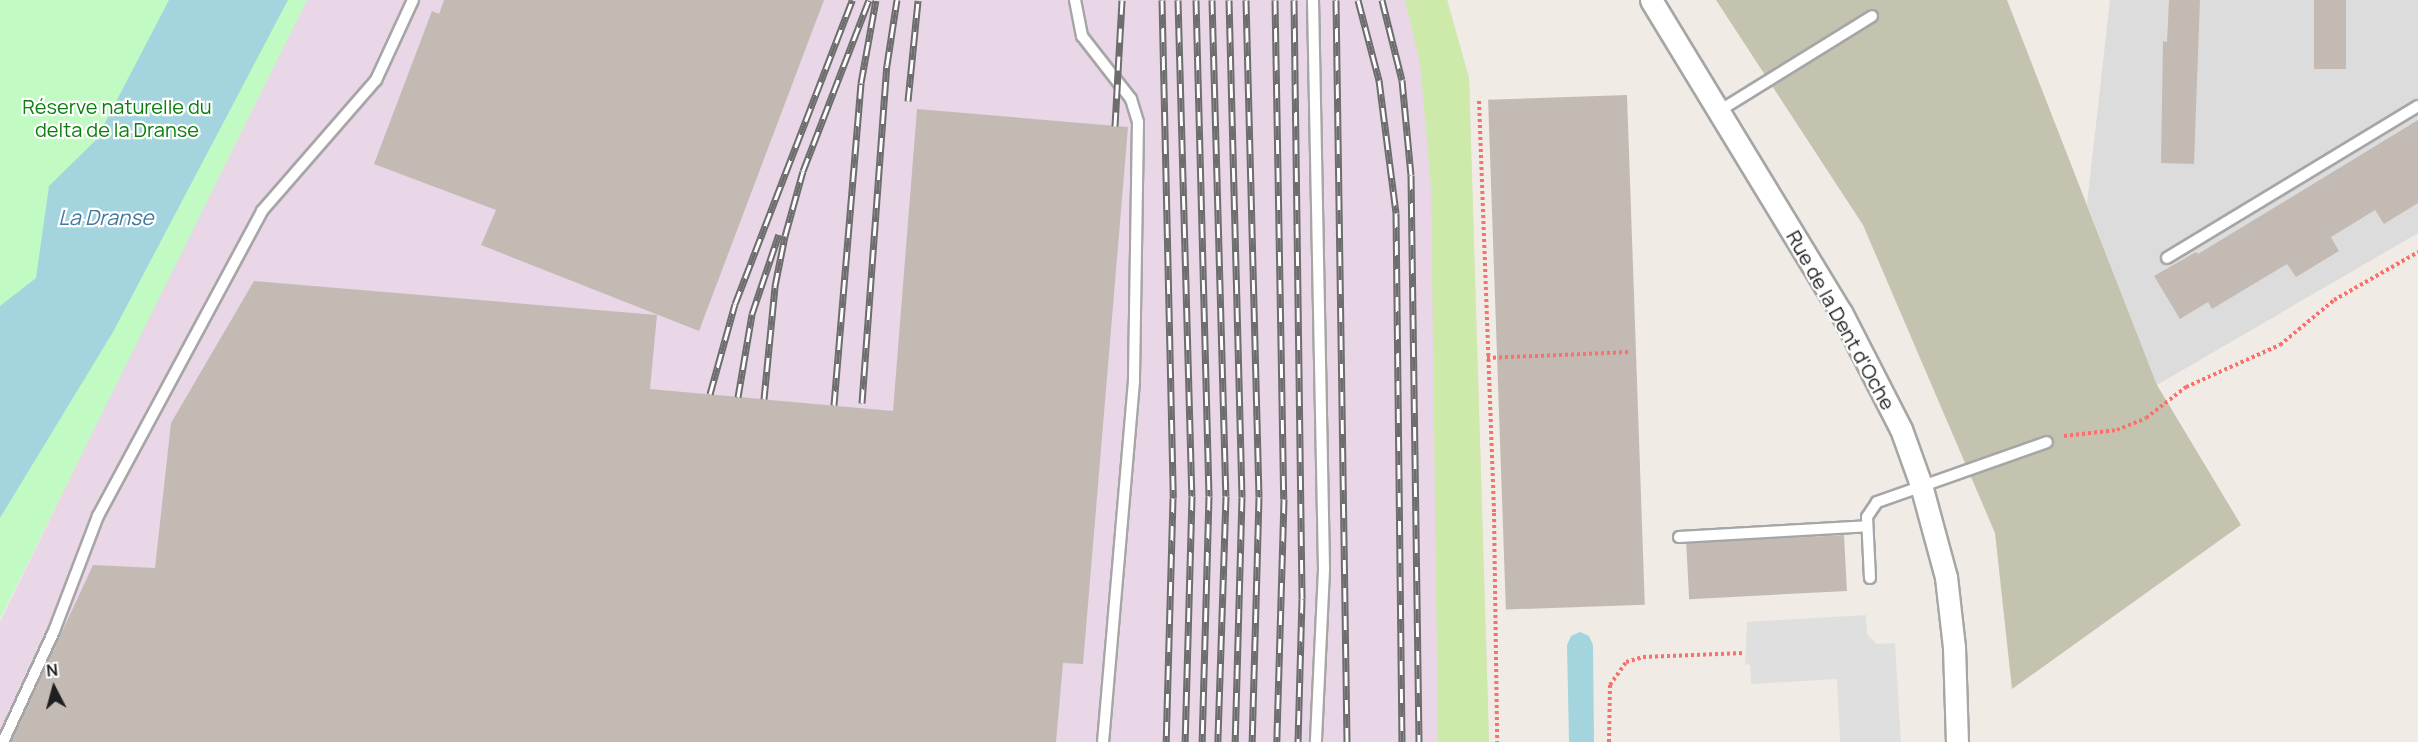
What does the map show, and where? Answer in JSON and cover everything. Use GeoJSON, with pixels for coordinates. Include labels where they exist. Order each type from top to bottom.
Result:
{"type":"FeatureCollection","features":[{"type":"Feature","properties":{"kind":"street","name":"Rue de la Dent d'Oche"},"geometry":{"type":"LineString","coordinates":[[1651,0],[1868,360],[1890,403],[1922,485],[1951,612],[1958,742]]}},
{"type":"Feature","properties":{"kind":"lane"},"geometry":{"type":"LineString","coordinates":[[3,742],[54,631],[98,516],[262,211],[376,80],[413,0]]}},
{"type":"Feature","properties":{"kind":"lane"},"geometry":{"type":"LineString","coordinates":[[1075,0],[1082,36],[1131,99],[1138,122],[1133,392],[1103,742]]}},
{"type":"Feature","properties":{"kind":"lane"},"geometry":{"type":"LineString","coordinates":[[1313,0],[1324,548],[1316,742]]}},
{"type":"Feature","properties":{"kind":"lane"},"geometry":{"type":"LineString","coordinates":[[1719,111],[1872,16]]}},
{"type":"Feature","properties":{"kind":"lane"},"geometry":{"type":"LineString","coordinates":[[2167,258],[2418,106]]}},
{"type":"Feature","properties":{"kind":"lane"},"geometry":{"type":"LineString","coordinates":[[1870,578],[1867,517],[1877,502],[2047,442]]}},
{"type":"Feature","properties":{"kind":"lane"},"geometry":{"type":"LineString","coordinates":[[1679,537],[1867,526]]}},
{"type":"Feature","properties":{"kind":"path"},"geometry":{"type":"LineString","coordinates":[[1479,101],[1497,742]]}},
{"type":"Feature","properties":{"kind":"path"},"geometry":{"type":"LineString","coordinates":[[2047,442],[2070,434],[2117,430],[2139,421],[2186,387],[2280,345],[2334,300],[2418,252]]}},
{"type":"Feature","properties":{"kind":"path"},"geometry":{"type":"LineString","coordinates":[[1487,358],[1630,352]]}},
{"type":"Feature","properties":{"kind":"path"},"geometry":{"type":"LineString","coordinates":[[1609,742],[1610,685],[1626,662],[1644,657],[1744,653]]}},
{"type":"Feature","properties":{"kind":"shaded area"},"geometry":{"type":"Polygon","coordinates":[[[302,0],[1447,0],[1469,78],[1489,742],[0,742],[0,622],[302,0]]]}},
{"type":"Feature","properties":{"kind":"shaded area"},"geometry":{"type":"Polygon","coordinates":[[[1716,0],[2007,0],[2157,385],[2241,525],[2012,689],[1995,533],[1863,225],[1716,0]]]}},
{"type":"Feature","properties":{"kind":"shaded area"},"geometry":{"type":"Polygon","coordinates":[[[2110,0],[2418,0],[2418,233],[2157,385],[2087,204],[2110,0]]]}},
{"type":"Feature","properties":{"kind":"shaded area"},"geometry":{"type":"Polygon","coordinates":[[[1866,615],[1867,634],[1877,644],[1895,643],[1901,742],[1840,742],[1837,679],[1751,684],[1750,664],[1745,665],[1747,622],[1866,615]]]}},
{"type":"Feature","properties":{"kind":"green space","name":"Réserve naturelle du delta de la Dranse"},"geometry":{"type":"Polygon","coordinates":[[[0,0],[307,0],[0,619],[0,0]]]}},
{"type":"Feature","properties":{"kind":"green space"},"geometry":{"type":"Polygon","coordinates":[[[1405,0],[1447,0],[1469,78],[1489,742],[1438,742],[1431,187],[1420,63],[1405,0]]]}},
{"type":"Feature","properties":{"kind":"water","name":"La Dranse"},"geometry":{"type":"Polygon","coordinates":[[[169,0],[288,0],[113,332],[0,518],[0,306],[36,278],[49,186],[96,140],[169,0]]]}},
{"type":"Feature","properties":{"kind":"water"},"geometry":{"type":"Polygon","coordinates":[[[1580,632],[1589,636],[1593,645],[1594,742],[1569,742],[1567,645],[1571,636],[1580,632]]]}},
{"type":"Feature","properties":{"kind":"building"},"geometry":{"type":"Polygon","coordinates":[[[444,0],[824,0],[699,331],[481,245],[496,210],[374,164],[432,11],[439,14],[444,0]]]}},
{"type":"Feature","properties":{"kind":"building"},"geometry":{"type":"Polygon","coordinates":[[[2169,0],[2200,0],[2194,164],[2161,163],[2163,41],[2167,42],[2169,0]]]}},
{"type":"Feature","properties":{"kind":"building"},"geometry":{"type":"Polygon","coordinates":[[[2314,0],[2346,0],[2346,69],[2314,69],[2314,0]]]}},
{"type":"Feature","properties":{"kind":"building"},"geometry":{"type":"Polygon","coordinates":[[[1627,95],[1645,605],[1506,610],[1488,100],[1627,95]]]}},
{"type":"Feature","properties":{"kind":"building"},"geometry":{"type":"Polygon","coordinates":[[[917,109],[1128,127],[1083,664],[1063,663],[1056,742],[11,742],[93,565],[155,568],[171,423],[254,281],[657,315],[650,389],[893,411],[917,109]]]}},
{"type":"Feature","properties":{"kind":"building"},"geometry":{"type":"Polygon","coordinates":[[[2418,120],[2418,203],[2384,224],[2375,210],[2331,237],[2339,251],[2296,277],[2287,264],[2212,309],[2208,302],[2180,319],[2154,276],[2196,252],[2198,254],[2418,120]]]}},
{"type":"Feature","properties":{"kind":"building"},"geometry":{"type":"Polygon","coordinates":[[[1844,535],[1847,591],[1689,599],[1686,543],[1844,535]]]}},
{"type":"Feature","properties":{"kind":"railway"},"geometry":{"type":"LineString","coordinates":[[710,394],[735,304],[852,0]]}},
{"type":"Feature","properties":{"kind":"railway"},"geometry":{"type":"LineString","coordinates":[[764,399],[775,286],[785,236],[803,171],[869,0]]}},
{"type":"Feature","properties":{"kind":"railway"},"geometry":{"type":"LineString","coordinates":[[834,405],[861,83],[876,0]]}},
{"type":"Feature","properties":{"kind":"railway"},"geometry":{"type":"LineString","coordinates":[[862,403],[887,65],[897,0]]}},
{"type":"Feature","properties":{"kind":"railway"},"geometry":{"type":"LineString","coordinates":[[908,101],[918,0]]}},
{"type":"Feature","properties":{"kind":"railway"},"geometry":{"type":"LineString","coordinates":[[1115,126],[1122,0]]}},
{"type":"Feature","properties":{"kind":"railway"},"geometry":{"type":"LineString","coordinates":[[1162,0],[1173,498],[1166,742]]}},
{"type":"Feature","properties":{"kind":"railway"},"geometry":{"type":"LineString","coordinates":[[1178,0],[1192,496],[1185,742]]}},
{"type":"Feature","properties":{"kind":"railway"},"geometry":{"type":"LineString","coordinates":[[1196,0],[1209,496],[1202,742]]}},
{"type":"Feature","properties":{"kind":"railway"},"geometry":{"type":"LineString","coordinates":[[1212,0],[1226,496],[1218,742]]}},
{"type":"Feature","properties":{"kind":"railway"},"geometry":{"type":"LineString","coordinates":[[1229,0],[1242,497],[1235,742]]}},
{"type":"Feature","properties":{"kind":"railway"},"geometry":{"type":"LineString","coordinates":[[1246,0],[1259,497],[1252,742]]}},
{"type":"Feature","properties":{"kind":"railway"},"geometry":{"type":"LineString","coordinates":[[1275,0],[1284,499],[1277,742]]}},
{"type":"Feature","properties":{"kind":"railway"},"geometry":{"type":"LineString","coordinates":[[1294,0],[1302,599],[1298,742]]}},
{"type":"Feature","properties":{"kind":"railway"},"geometry":{"type":"LineString","coordinates":[[1336,0],[1347,742]]}},
{"type":"Feature","properties":{"kind":"railway"},"geometry":{"type":"LineString","coordinates":[[1358,0],[1379,80],[1396,213],[1402,742]]}},
{"type":"Feature","properties":{"kind":"railway"},"geometry":{"type":"LineString","coordinates":[[1382,0],[1402,80],[1411,175],[1419,742]]}},
{"type":"Feature","properties":{"kind":"railway"},"geometry":{"type":"LineString","coordinates":[[738,397],[752,314],[779,234]]}}]}
